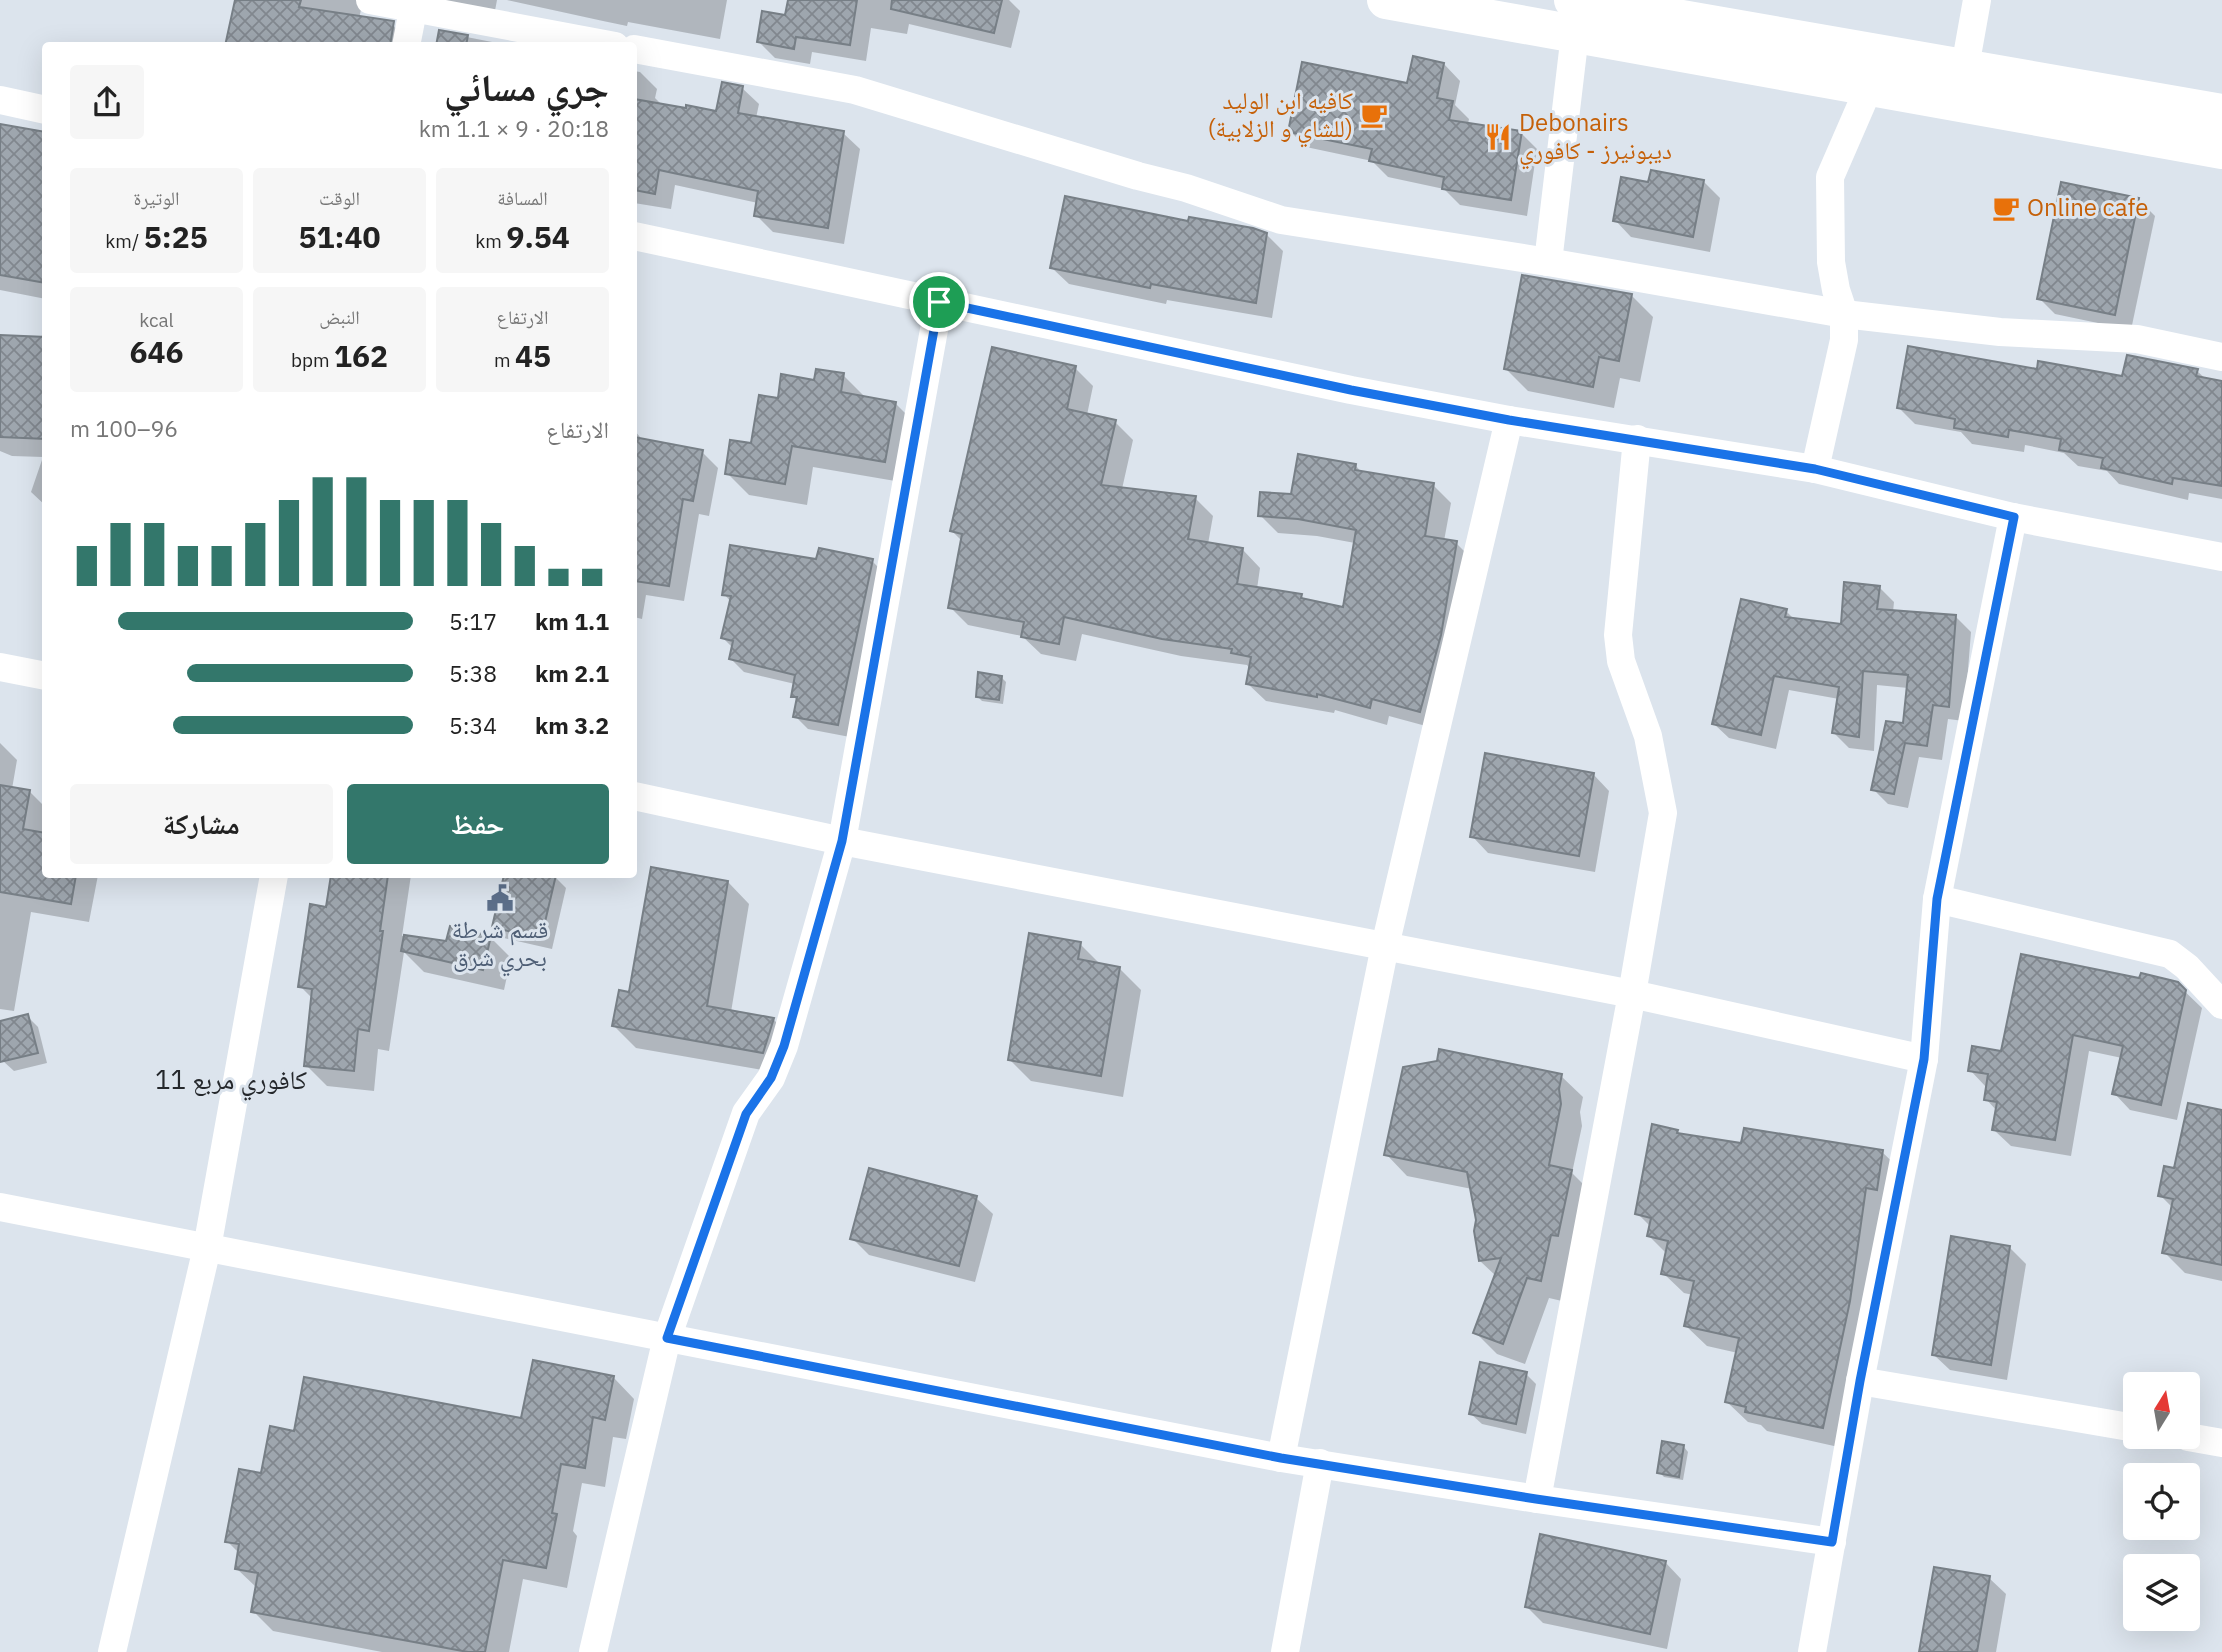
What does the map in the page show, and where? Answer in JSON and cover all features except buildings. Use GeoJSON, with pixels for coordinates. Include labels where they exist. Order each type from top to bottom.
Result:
{"type":"FeatureCollection","features":[{"type":"Feature","properties":{"kind":"street"},"geometry":{"type":"LineString","coordinates":[[370,0],[414,4],[596,42]]}},
{"type":"Feature","properties":{"kind":"street"},"geometry":{"type":"LineString","coordinates":[[1925,96],[1965,67],[1977,0]]}},
{"type":"Feature","properties":{"kind":"street"},"geometry":{"type":"LineString","coordinates":[[1412,2],[1788,39],[1965,67],[2222,113]]}},
{"type":"Feature","properties":{"kind":"street"},"geometry":{"type":"LineString","coordinates":[[407,42],[414,4]]}},
{"type":"Feature","properties":{"kind":"street"},"geometry":{"type":"LineString","coordinates":[[1574,17],[1870,85],[2222,150]]}},
{"type":"Feature","properties":{"kind":"street"},"geometry":{"type":"LineString","coordinates":[[1548,262],[1574,17]]}},
{"type":"Feature","properties":{"kind":"street"},"geometry":{"type":"LineString","coordinates":[[637,50],[855,90],[1138,176],[1186,188],[1281,220],[1548,262],[1844,314],[2000,332],[2137,338],[2222,356]]}},
{"type":"Feature","properties":{"kind":"street"},"geometry":{"type":"LineString","coordinates":[[1815,469],[1844,340],[1844,314],[1831,262],[1830,177],[1870,85]]}},
{"type":"Feature","properties":{"kind":"street"},"geometry":{"type":"LineString","coordinates":[[0,100],[42,109]]}},
{"type":"Feature","properties":{"kind":"street"},"geometry":{"type":"LineString","coordinates":[[637,237],[1351,390],[1509,420],[1815,469],[2014,517],[2222,557]]}},
{"type":"Feature","properties":{"kind":"street"},"geometry":{"type":"LineString","coordinates":[[593,1652],[667,1338],[746,1114],[771,1078],[784,1046],[842,841],[939,302]]}},
{"type":"Feature","properties":{"kind":"street"},"geometry":{"type":"LineString","coordinates":[[1281,1458],[1385,946],[1509,420]]}},
{"type":"Feature","properties":{"kind":"street"},"geometry":{"type":"LineString","coordinates":[[1536,1499],[1632,994],[1663,813],[1648,736],[1621,661],[1618,635],[1637,439]]}},
{"type":"Feature","properties":{"kind":"street"},"geometry":{"type":"LineString","coordinates":[[1812,1652],[1860,1381],[1924,1059],[1937,899],[2014,517]]}},
{"type":"Feature","properties":{"kind":"street"},"geometry":{"type":"LineString","coordinates":[[0,667],[42,675]]}},
{"type":"Feature","properties":{"kind":"street"},"geometry":{"type":"LineString","coordinates":[[637,797],[842,841],[1632,994],[1924,1059]]}},
{"type":"Feature","properties":{"kind":"street"},"geometry":{"type":"LineString","coordinates":[[112,1652],[207,1248],[273,878]]}},
{"type":"Feature","properties":{"kind":"street"},"geometry":{"type":"LineString","coordinates":[[1937,899],[2170,954],[2187,967],[2222,1005]]}},
{"type":"Feature","properties":{"kind":"street"},"geometry":{"type":"LineString","coordinates":[[0,1207],[1281,1458],[1536,1499],[1832,1542]]}},
{"type":"Feature","properties":{"kind":"street"},"geometry":{"type":"LineString","coordinates":[[1860,1381],[2123,1426]]}},
{"type":"Feature","properties":{"kind":"street"},"geometry":{"type":"LineString","coordinates":[[2200,1439],[2222,1443]]}},
{"type":"Feature","properties":{"kind":"street"},"geometry":{"type":"LineString","coordinates":[[1285,1652],[1320,1463]]}},
{"type":"Feature","properties":{"kind":"place","name":"كافيه ابن الوليد (للشاي و الزلابية)"},"geometry":{"type":"Point","coordinates":[1374,115]}},
{"type":"Feature","properties":{"kind":"place","name":"Debonairs ديبونيرز - كافوري"},"geometry":{"type":"Point","coordinates":[1498,137]}},
{"type":"Feature","properties":{"kind":"place","name":"Online cafe"},"geometry":{"type":"Point","coordinates":[2006,208]}},
{"type":"Feature","properties":{"kind":"place","name":"قسم شرطة بحري شرق"},"geometry":{"type":"Point","coordinates":[500,898]}},
{"type":"Feature","properties":{"kind":"district","name":"كافوري مربع 11"},"geometry":{"type":"Point","coordinates":[231,1080]}},
{"type":"Feature","properties":{"kind":"route"},"geometry":{"type":"LineString","coordinates":[[939,302],[1351,390],[1509,420],[1815,469],[2014,517],[1937,899],[1924,1059],[1860,1381],[1832,1542],[1536,1499],[1281,1458],[667,1338],[746,1114],[771,1078],[784,1046],[842,841],[939,302]]}}]}
